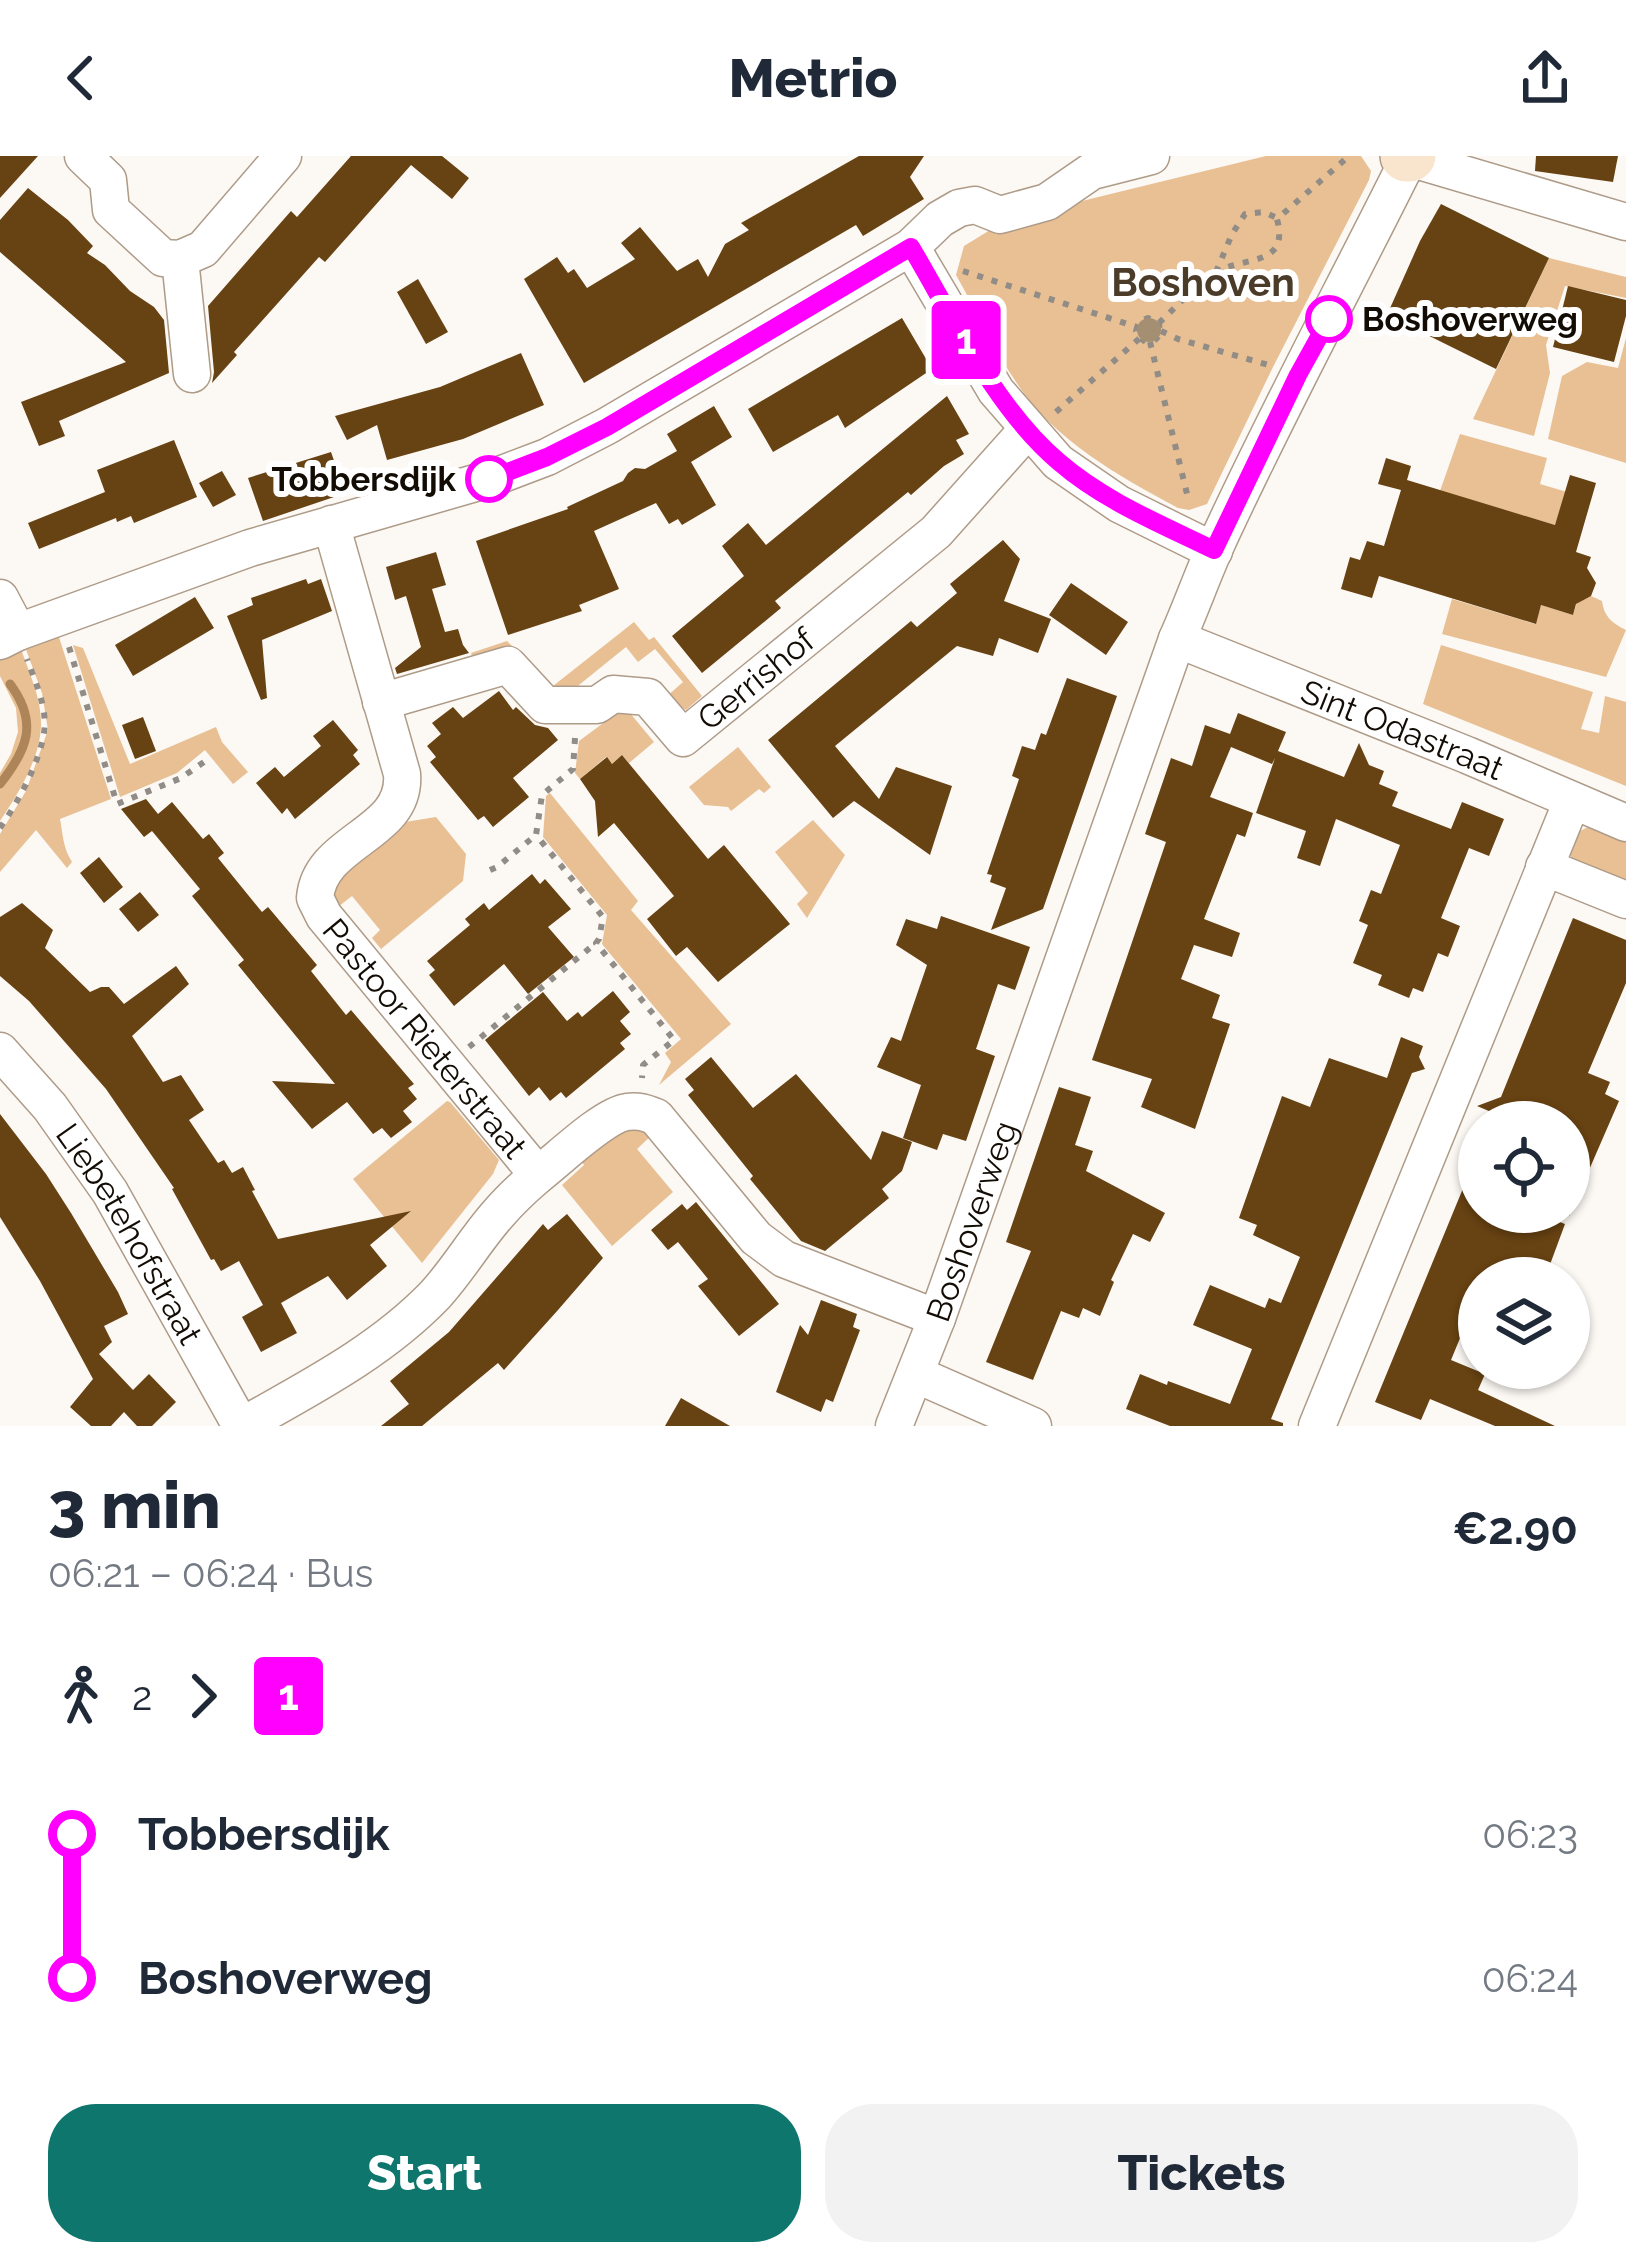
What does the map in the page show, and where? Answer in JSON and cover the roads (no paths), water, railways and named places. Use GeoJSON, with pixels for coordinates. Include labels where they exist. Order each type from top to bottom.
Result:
{"type":"FeatureCollection","features":[{"type":"Feature","properties":{"kind":"street"},"geometry":{"type":"LineString","coordinates":[[83,156],[108,180],[111,210],[163,257],[180,259],[203,249],[284,156]]}},
{"type":"Feature","properties":{"kind":"street"},"geometry":{"type":"LineString","coordinates":[[0,598],[9,636],[250,548],[489,479],[547,457],[607,427],[911,247],[959,208],[976,205],[1000,215],[1024,209],[1047,202],[1092,171],[1151,156]]}},
{"type":"Feature","properties":{"kind":"street"},"geometry":{"type":"LineString","coordinates":[[1408,157],[1626,222]]}},
{"type":"Feature","properties":{"kind":"street","name":"Boshoverweg"},"geometry":{"type":"LineString","coordinates":[[894,1426],[937,1318],[1177,639],[1214,550],[1408,157]]}},
{"type":"Feature","properties":{"kind":"street"},"geometry":{"type":"LineString","coordinates":[[911,247],[996,391],[1058,462],[1119,503],[1214,550]]}},
{"type":"Feature","properties":{"kind":"street"},"geometry":{"type":"LineString","coordinates":[[180,259],[192,374]]}},
{"type":"Feature","properties":{"kind":"street","name":"Gerrishof"},"geometry":{"type":"LineString","coordinates":[[381,702],[508,665],[544,705],[597,705],[613,694],[648,697],[682,738],[936,532],[1030,431]]}},
{"type":"Feature","properties":{"kind":"street","name":"Pastoor Rieterstraat"},"geometry":{"type":"LineString","coordinates":[[331,524],[402,774],[401,798],[389,816],[322,871],[315,898],[324,916],[538,1175],[612,1116],[637,1112],[656,1118],[755,1238],[784,1259],[937,1318]]}},
{"type":"Feature","properties":{"kind":"street","name":"Sint Odastraat"},"geometry":{"type":"LineString","coordinates":[[1177,639],[1626,823]]}},
{"type":"Feature","properties":{"kind":"street"},"geometry":{"type":"LineString","coordinates":[[1317,1426],[1572,801]]}},
{"type":"Feature","properties":{"kind":"street"},"geometry":{"type":"LineString","coordinates":[[1544,867],[1626,900]]}},
{"type":"Feature","properties":{"kind":"street","name":"Liebetehofstraat"},"geometry":{"type":"LineString","coordinates":[[0,1051],[50,1107],[110,1192],[242,1426]]}},
{"type":"Feature","properties":{"kind":"street"},"geometry":{"type":"LineString","coordinates":[[242,1426],[347,1365],[406,1321],[435,1295],[496,1216],[538,1175]]}},
{"type":"Feature","properties":{"kind":"street"},"geometry":{"type":"LineString","coordinates":[[915,1374],[1033,1426]]}},
{"type":"Feature","properties":{"kind":"waterway"},"geometry":{"type":"LineString","coordinates":[[0,784],[26,736],[24,711],[10,684]]}},
{"type":"Feature","properties":{"kind":"place","name":"Boshoverweg"},"geometry":{"type":"Point","coordinates":[1329,319]}},
{"type":"Feature","properties":{"kind":"place","name":"Tobbersdijk"},"geometry":{"type":"Point","coordinates":[489,479]}},
{"type":"Feature","properties":{"kind":"district","name":"Boshoven"},"geometry":{"type":"Point","coordinates":[1203,282]}}]}
